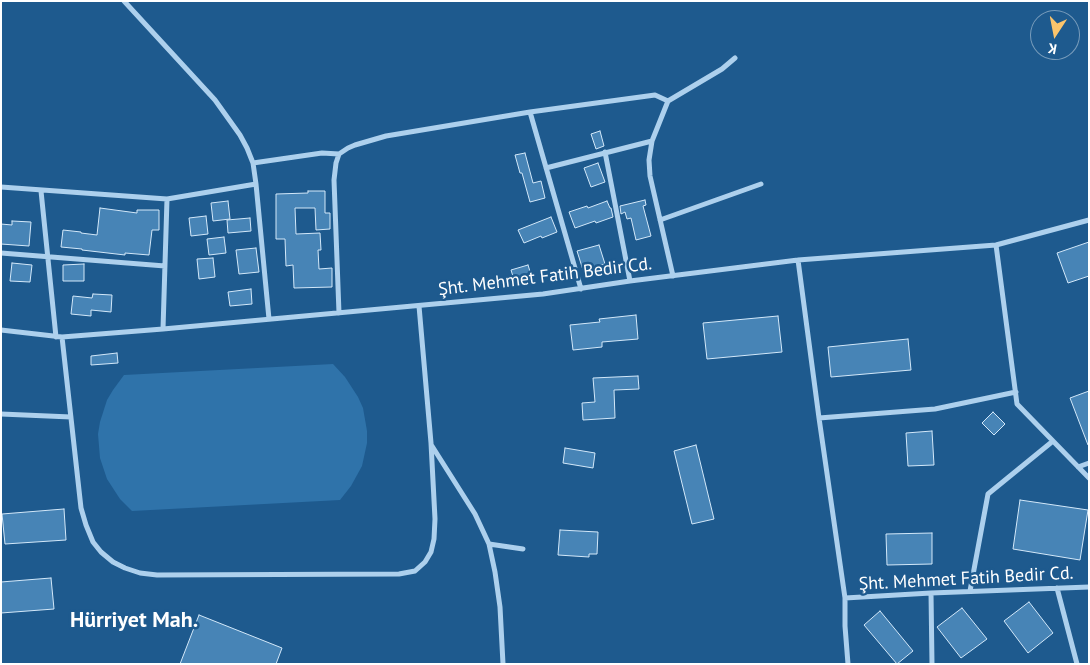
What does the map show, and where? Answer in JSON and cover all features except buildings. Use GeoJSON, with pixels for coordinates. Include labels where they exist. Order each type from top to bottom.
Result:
{"type":"FeatureCollection","features":[{"type":"Feature","properties":{"kind":"street"},"geometry":{"type":"LineString","coordinates":[[124,1],[215,100],[247,148],[253,163],[256,184],[269,319]]}},
{"type":"Feature","properties":{"kind":"street"},"geometry":{"type":"LineString","coordinates":[[673,276],[650,176],[649,160],[652,141],[668,100],[722,69],[735,58]]}},
{"type":"Feature","properties":{"kind":"street"},"geometry":{"type":"LineString","coordinates":[[339,313],[334,180],[336,163],[340,154],[348,148],[386,136],[530,112],[655,95],[668,100]]}},
{"type":"Feature","properties":{"kind":"street"},"geometry":{"type":"LineString","coordinates":[[530,112],[581,289]]}},
{"type":"Feature","properties":{"kind":"street"},"geometry":{"type":"LineString","coordinates":[[546,168],[652,141]]}},
{"type":"Feature","properties":{"kind":"street"},"geometry":{"type":"LineString","coordinates":[[605,152],[630,281]]}},
{"type":"Feature","properties":{"kind":"street"},"geometry":{"type":"LineString","coordinates":[[253,163],[322,153],[340,154]]}},
{"type":"Feature","properties":{"kind":"street"},"geometry":{"type":"LineString","coordinates":[[1,187],[167,199],[256,184]]}},
{"type":"Feature","properties":{"kind":"street"},"geometry":{"type":"LineString","coordinates":[[660,220],[761,184]]}},
{"type":"Feature","properties":{"kind":"street"},"geometry":{"type":"LineString","coordinates":[[41,191],[56,337]]}},
{"type":"Feature","properties":{"kind":"street"},"geometry":{"type":"LineString","coordinates":[[163,330],[167,199]]}},
{"type":"Feature","properties":{"kind":"street","name":"Şht. Mehmet Fatih Bedir Cd."},"geometry":{"type":"LineString","coordinates":[[1,330],[62,337],[163,330],[543,294],[798,260],[996,245],[1089,220]]}},
{"type":"Feature","properties":{"kind":"street"},"geometry":{"type":"LineString","coordinates":[[996,245],[1018,404],[1089,478]]}},
{"type":"Feature","properties":{"kind":"street"},"geometry":{"type":"LineString","coordinates":[[1,253],[165,266]]}},
{"type":"Feature","properties":{"kind":"street"},"geometry":{"type":"LineString","coordinates":[[798,260],[818,418],[845,598],[848,664]]}},
{"type":"Feature","properties":{"kind":"street"},"geometry":{"type":"LineString","coordinates":[[62,337],[81,508],[93,542],[113,562],[140,573],[157,575],[399,574],[415,571],[425,562],[431,552],[434,538],[435,519],[431,443],[419,306]]}},
{"type":"Feature","properties":{"kind":"street"},"geometry":{"type":"LineString","coordinates":[[818,418],[935,409],[1016,392]]}},
{"type":"Feature","properties":{"kind":"street"},"geometry":{"type":"LineString","coordinates":[[1,414],[71,417]]}},
{"type":"Feature","properties":{"kind":"street"},"geometry":{"type":"LineString","coordinates":[[970,591],[988,494],[1053,441]]}},
{"type":"Feature","properties":{"kind":"street"},"geometry":{"type":"LineString","coordinates":[[431,443],[475,514],[489,544],[500,607],[504,664]]}},
{"type":"Feature","properties":{"kind":"street"},"geometry":{"type":"LineString","coordinates":[[1078,467],[1089,463]]}},
{"type":"Feature","properties":{"kind":"street"},"geometry":{"type":"LineString","coordinates":[[489,544],[523,549]]}},
{"type":"Feature","properties":{"kind":"street","name":"Şht. Mehmet Fatih Bedir Cd."},"geometry":{"type":"LineString","coordinates":[[845,598],[1089,587]]}},
{"type":"Feature","properties":{"kind":"street"},"geometry":{"type":"LineString","coordinates":[[1057,588],[1077,664]]}},
{"type":"Feature","properties":{"kind":"street"},"geometry":{"type":"LineString","coordinates":[[932,593],[932,664]]}},
{"type":"Feature","properties":{"kind":"shaded area"},"geometry":{"type":"Polygon","coordinates":[[[333,364],[345,377],[358,397],[363,408],[367,431],[367,443],[362,466],[351,486],[340,500],[132,511],[120,499],[107,479],[100,458],[98,434],[107,400],[124,375],[333,364]]]}},
{"type":"Feature","properties":{"kind":"district","name":"Hürriyet Mah."},"geometry":{"type":"Point","coordinates":[134,621]}}]}
